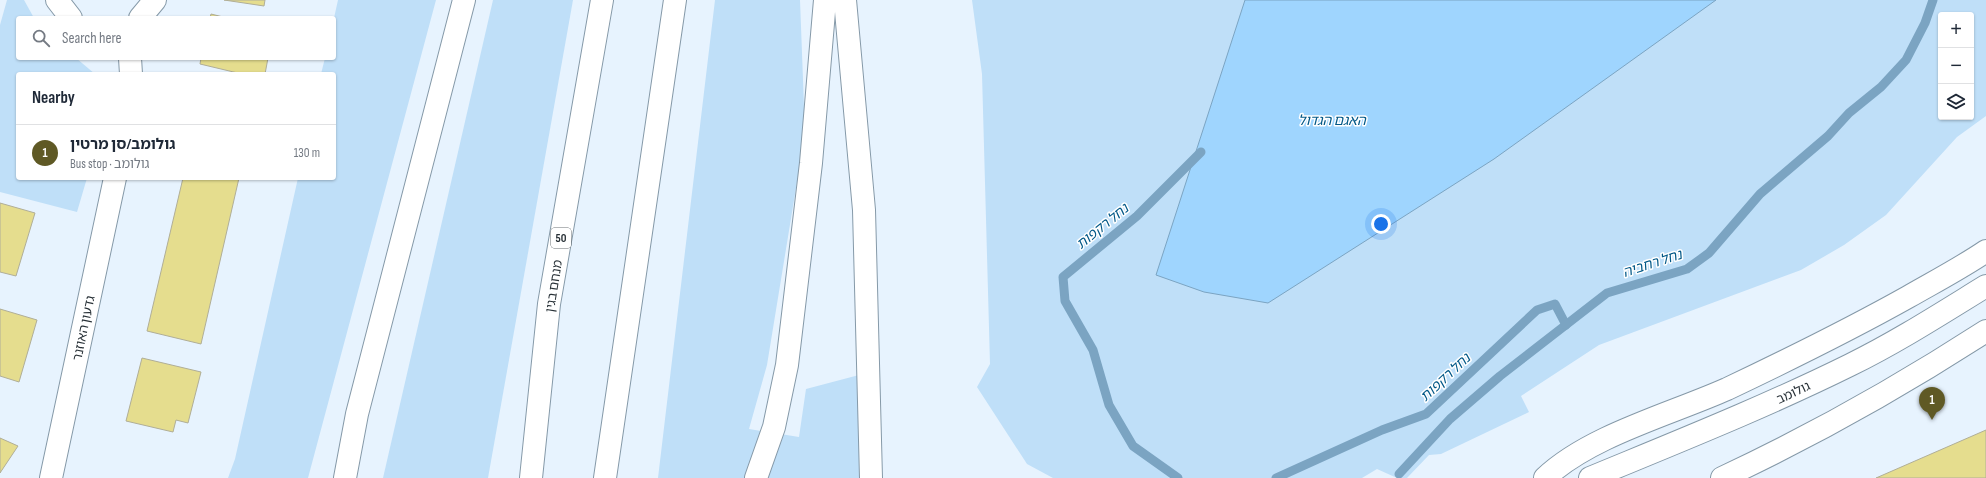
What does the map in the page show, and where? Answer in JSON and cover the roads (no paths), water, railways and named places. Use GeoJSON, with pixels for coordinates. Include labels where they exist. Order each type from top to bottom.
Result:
{"type":"FeatureCollection","features":[{"type":"Feature","properties":{"kind":"main road"},"geometry":{"type":"LineString","coordinates":[[58,0],[70,16]]}},
{"type":"Feature","properties":{"kind":"main road"},"geometry":{"type":"LineString","coordinates":[[142,16],[155,0]]}},
{"type":"Feature","properties":{"kind":"main road"},"geometry":{"type":"LineString","coordinates":[[345,478],[357,414],[464,0]]}},
{"type":"Feature","properties":{"kind":"main road","name":"מנחם בגין"},"geometry":{"type":"LineString","coordinates":[[531,478],[549,304],[602,0]]}},
{"type":"Feature","properties":{"kind":"main road"},"geometry":{"type":"LineString","coordinates":[[605,478],[676,0]]}},
{"type":"Feature","properties":{"kind":"main road"},"geometry":{"type":"LineString","coordinates":[[756,478],[774,427],[787,365],[810,163],[825,0]]}},
{"type":"Feature","properties":{"kind":"main road"},"geometry":{"type":"LineString","coordinates":[[845,0],[864,210],[871,478]]}},
{"type":"Feature","properties":{"kind":"main road"},"geometry":{"type":"LineString","coordinates":[[130,60],[131,72]]}},
{"type":"Feature","properties":{"kind":"main road","name":"גדעון האוזנר"},"geometry":{"type":"LineString","coordinates":[[51,478],[116,180]]}},
{"type":"Feature","properties":{"kind":"main road"},"geometry":{"type":"LineString","coordinates":[[1545,478],[1573,457],[1603,440],[1726,389],[1853,328],[1966,264],[1986,251]]}},
{"type":"Feature","properties":{"kind":"main road","name":"גולומב"},"geometry":{"type":"LineString","coordinates":[[1590,478],[1754,410],[1851,365],[1924,324],[1986,286]]}},
{"type":"Feature","properties":{"kind":"main road"},"geometry":{"type":"LineString","coordinates":[[1722,478],[1771,455],[1869,403],[1986,331]]}},
{"type":"Feature","properties":{"kind":"main road"},"geometry":{"type":"LineString","coordinates":[[1936,363],[1986,342]]}},
{"type":"Feature","properties":{"kind":"main road"},"geometry":{"type":"LineString","coordinates":[[335,478],[357,414]]}},
{"type":"Feature","properties":{"kind":"water","name":"האגם הגדול"},"geometry":{"type":"Polygon","coordinates":[[[1245,0],[1716,0],[1494,159],[1268,303],[1204,292],[1156,275],[1245,0]]]}},
{"type":"Feature","properties":{"kind":"waterway","name":"נחל רחביה"},"geometry":{"type":"LineString","coordinates":[[1399,474],[1450,419],[1500,376],[1607,293],[1687,269],[1709,253],[1760,194],[1828,136],[1849,113],[1881,87],[1906,60],[1925,23],[1933,0]]}},
{"type":"Feature","properties":{"kind":"waterway","name":"נחל רקפות"},"geometry":{"type":"LineString","coordinates":[[1178,478],[1133,446],[1109,405],[1093,350],[1065,301],[1063,277],[1137,216],[1201,152]]}},
{"type":"Feature","properties":{"kind":"waterway","name":"נחל רקפות"},"geometry":{"type":"LineString","coordinates":[[1276,478],[1382,430],[1426,414],[1537,310],[1555,304],[1566,325]]}},
{"type":"Feature","properties":{"kind":"place","name":"גולומב/סן מרטין"},"geometry":{"type":"Point","coordinates":[1932,420]}}]}
